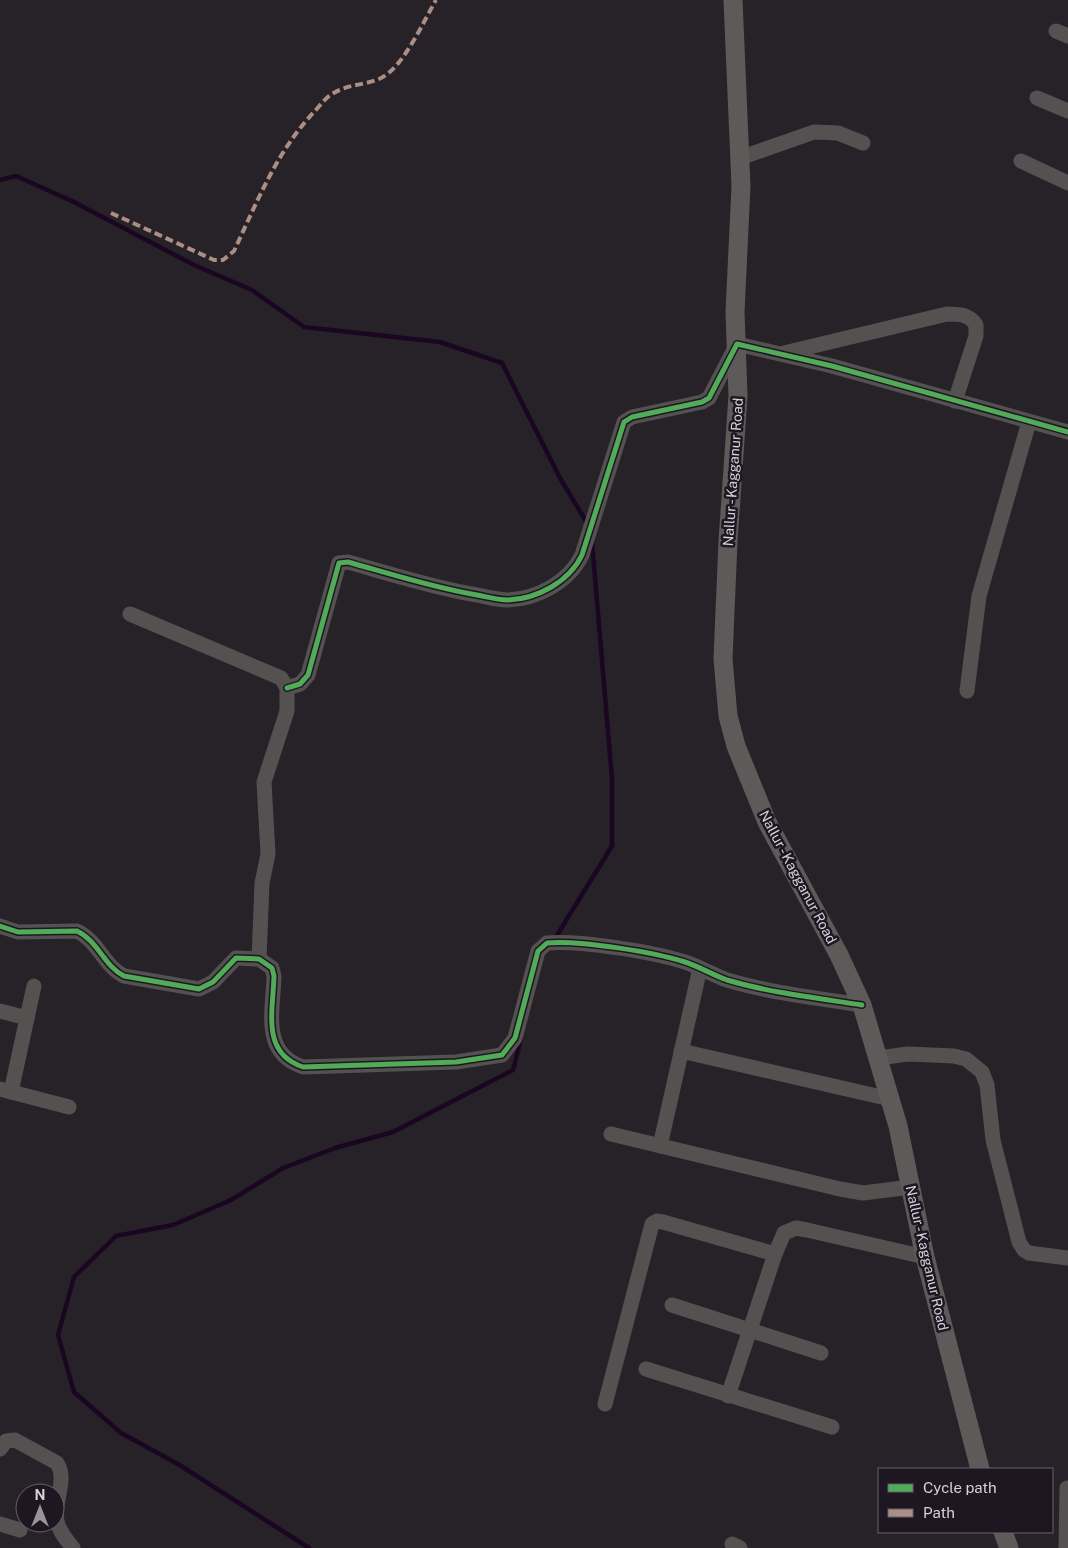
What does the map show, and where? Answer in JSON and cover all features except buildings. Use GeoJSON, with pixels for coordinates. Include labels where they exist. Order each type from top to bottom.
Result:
{"type":"FeatureCollection","features":[{"type":"Feature","properties":{"kind":"main road","name":"Nallur - Kagganur Road"},"geometry":{"type":"LineString","coordinates":[[734,0],[741,186],[735,312],[738,396],[728,541],[723,659],[728,716],[736,746],[766,822],[839,954],[862,1005],[898,1126],[925,1257],[980,1468]]}},
{"type":"Feature","properties":{"kind":"main road"},"geometry":{"type":"LineString","coordinates":[[1003,1533],[1009,1548]]}},
{"type":"Feature","properties":{"kind":"street"},"geometry":{"type":"LineString","coordinates":[[1037,98],[1068,111]]}},
{"type":"Feature","properties":{"kind":"street"},"geometry":{"type":"LineString","coordinates":[[740,158],[814,132],[838,133],[863,143]]}},
{"type":"Feature","properties":{"kind":"street"},"geometry":{"type":"LineString","coordinates":[[1021,161],[1068,183]]}},
{"type":"Feature","properties":{"kind":"street"},"geometry":{"type":"LineString","coordinates":[[780,354],[946,314],[958,314],[971,318],[976,325],[976,336],[955,401]]}},
{"type":"Feature","properties":{"kind":"street"},"geometry":{"type":"LineString","coordinates":[[287,688],[300,684],[308,675],[339,563],[348,562],[441,589],[506,600],[538,594],[565,578],[576,568],[582,556],[624,422],[632,417],[702,402],[709,398],[736,344],[832,366],[1068,432]]}},
{"type":"Feature","properties":{"kind":"street"},"geometry":{"type":"LineString","coordinates":[[967,691],[980,596],[1029,422]]}},
{"type":"Feature","properties":{"kind":"street"},"geometry":{"type":"LineString","coordinates":[[130,614],[281,678],[287,688],[285,718],[264,782],[268,854],[262,883],[259,959]]}},
{"type":"Feature","properties":{"kind":"street"},"geometry":{"type":"LineString","coordinates":[[0,926],[18,932],[77,932],[85,935],[115,972],[124,976],[199,989],[213,982],[236,958],[259,959],[272,968],[274,976],[273,1039],[277,1051],[285,1059],[303,1067],[456,1062],[502,1055],[515,1038],[538,951],[546,943],[597,946],[664,957],[700,968],[726,980],[759,988],[862,1005]]}},
{"type":"Feature","properties":{"kind":"street"},"geometry":{"type":"LineString","coordinates":[[660,1146],[700,968]]}},
{"type":"Feature","properties":{"kind":"street"},"geometry":{"type":"LineString","coordinates":[[34,986],[27,1018],[5,1090],[69,1107]]}},
{"type":"Feature","properties":{"kind":"street"},"geometry":{"type":"LineString","coordinates":[[0,1012],[27,1018]]}},
{"type":"Feature","properties":{"kind":"street"},"geometry":{"type":"LineString","coordinates":[[681,1051],[890,1099]]}},
{"type":"Feature","properties":{"kind":"street"},"geometry":{"type":"LineString","coordinates":[[878,1058],[908,1054],[940,1054],[966,1059],[975,1064],[982,1072],[988,1085],[993,1140],[1019,1242],[1024,1250],[1029,1253],[1068,1258]]}},
{"type":"Feature","properties":{"kind":"street"},"geometry":{"type":"LineString","coordinates":[[611,1134],[848,1191],[863,1193],[911,1187]]}},
{"type":"Feature","properties":{"kind":"street"},"geometry":{"type":"LineString","coordinates":[[605,1404],[652,1224],[657,1221],[663,1222],[774,1254]]}},
{"type":"Feature","properties":{"kind":"street"},"geometry":{"type":"LineString","coordinates":[[728,1396],[774,1254],[784,1233],[796,1228],[925,1257]]}},
{"type":"Feature","properties":{"kind":"street"},"geometry":{"type":"LineString","coordinates":[[672,1305],[821,1353]]}},
{"type":"Feature","properties":{"kind":"street"},"geometry":{"type":"LineString","coordinates":[[646,1368],[728,1396],[832,1427]]}},
{"type":"Feature","properties":{"kind":"street"},"geometry":{"type":"LineString","coordinates":[[0,1449],[6,1441],[15,1440],[57,1463],[61,1476],[57,1520],[62,1533],[73,1548]]}},
{"type":"Feature","properties":{"kind":"street"},"geometry":{"type":"LineString","coordinates":[[1066,1548],[1067,1488]]}},
{"type":"Feature","properties":{"kind":"street"},"geometry":{"type":"LineString","coordinates":[[0,1524],[15,1528]]}},
{"type":"Feature","properties":{"kind":"waterway"},"geometry":{"type":"LineString","coordinates":[[0,180],[16,176],[74,202],[194,265],[252,290],[304,327],[440,342],[502,363],[560,478],[587,523]]}},
{"type":"Feature","properties":{"kind":"waterway"},"geometry":{"type":"LineString","coordinates":[[554,940],[612,846],[612,779],[592,542]]}},
{"type":"Feature","properties":{"kind":"waterway"},"geometry":{"type":"LineString","coordinates":[[309,1548],[178,1464],[121,1433],[74,1392],[58,1335],[74,1277],[116,1236],[173,1225],[231,1200],[283,1168],[335,1148],[393,1132],[513,1070],[521,1039]]}},
{"type":"Feature","properties":{"kind":"marked path"},"geometry":{"type":"LineString","coordinates":[[111,213],[214,260],[223,260],[234,251],[268,179],[300,128],[325,100],[335,92],[379,79],[388,74],[412,44],[436,0]]}},
{"type":"Feature","properties":{"kind":"cycle path"},"geometry":{"type":"LineString","coordinates":[[287,688],[300,684],[308,675],[339,563],[348,562],[445,589],[504,600],[530,596],[561,581],[576,565],[582,555],[624,422],[632,417],[702,402],[709,398],[737,344],[832,366],[1068,432]]}},
{"type":"Feature","properties":{"kind":"cycle path"},"geometry":{"type":"LineString","coordinates":[[0,926],[18,932],[77,931],[84,935],[111,966],[124,976],[199,989],[213,982],[236,958],[259,959],[272,968],[274,976],[272,1030],[275,1042],[290,1061],[303,1067],[456,1062],[502,1055],[515,1038],[538,951],[547,943],[578,943],[655,954],[685,962],[727,980],[744,985],[794,995],[862,1005]]}}]}
